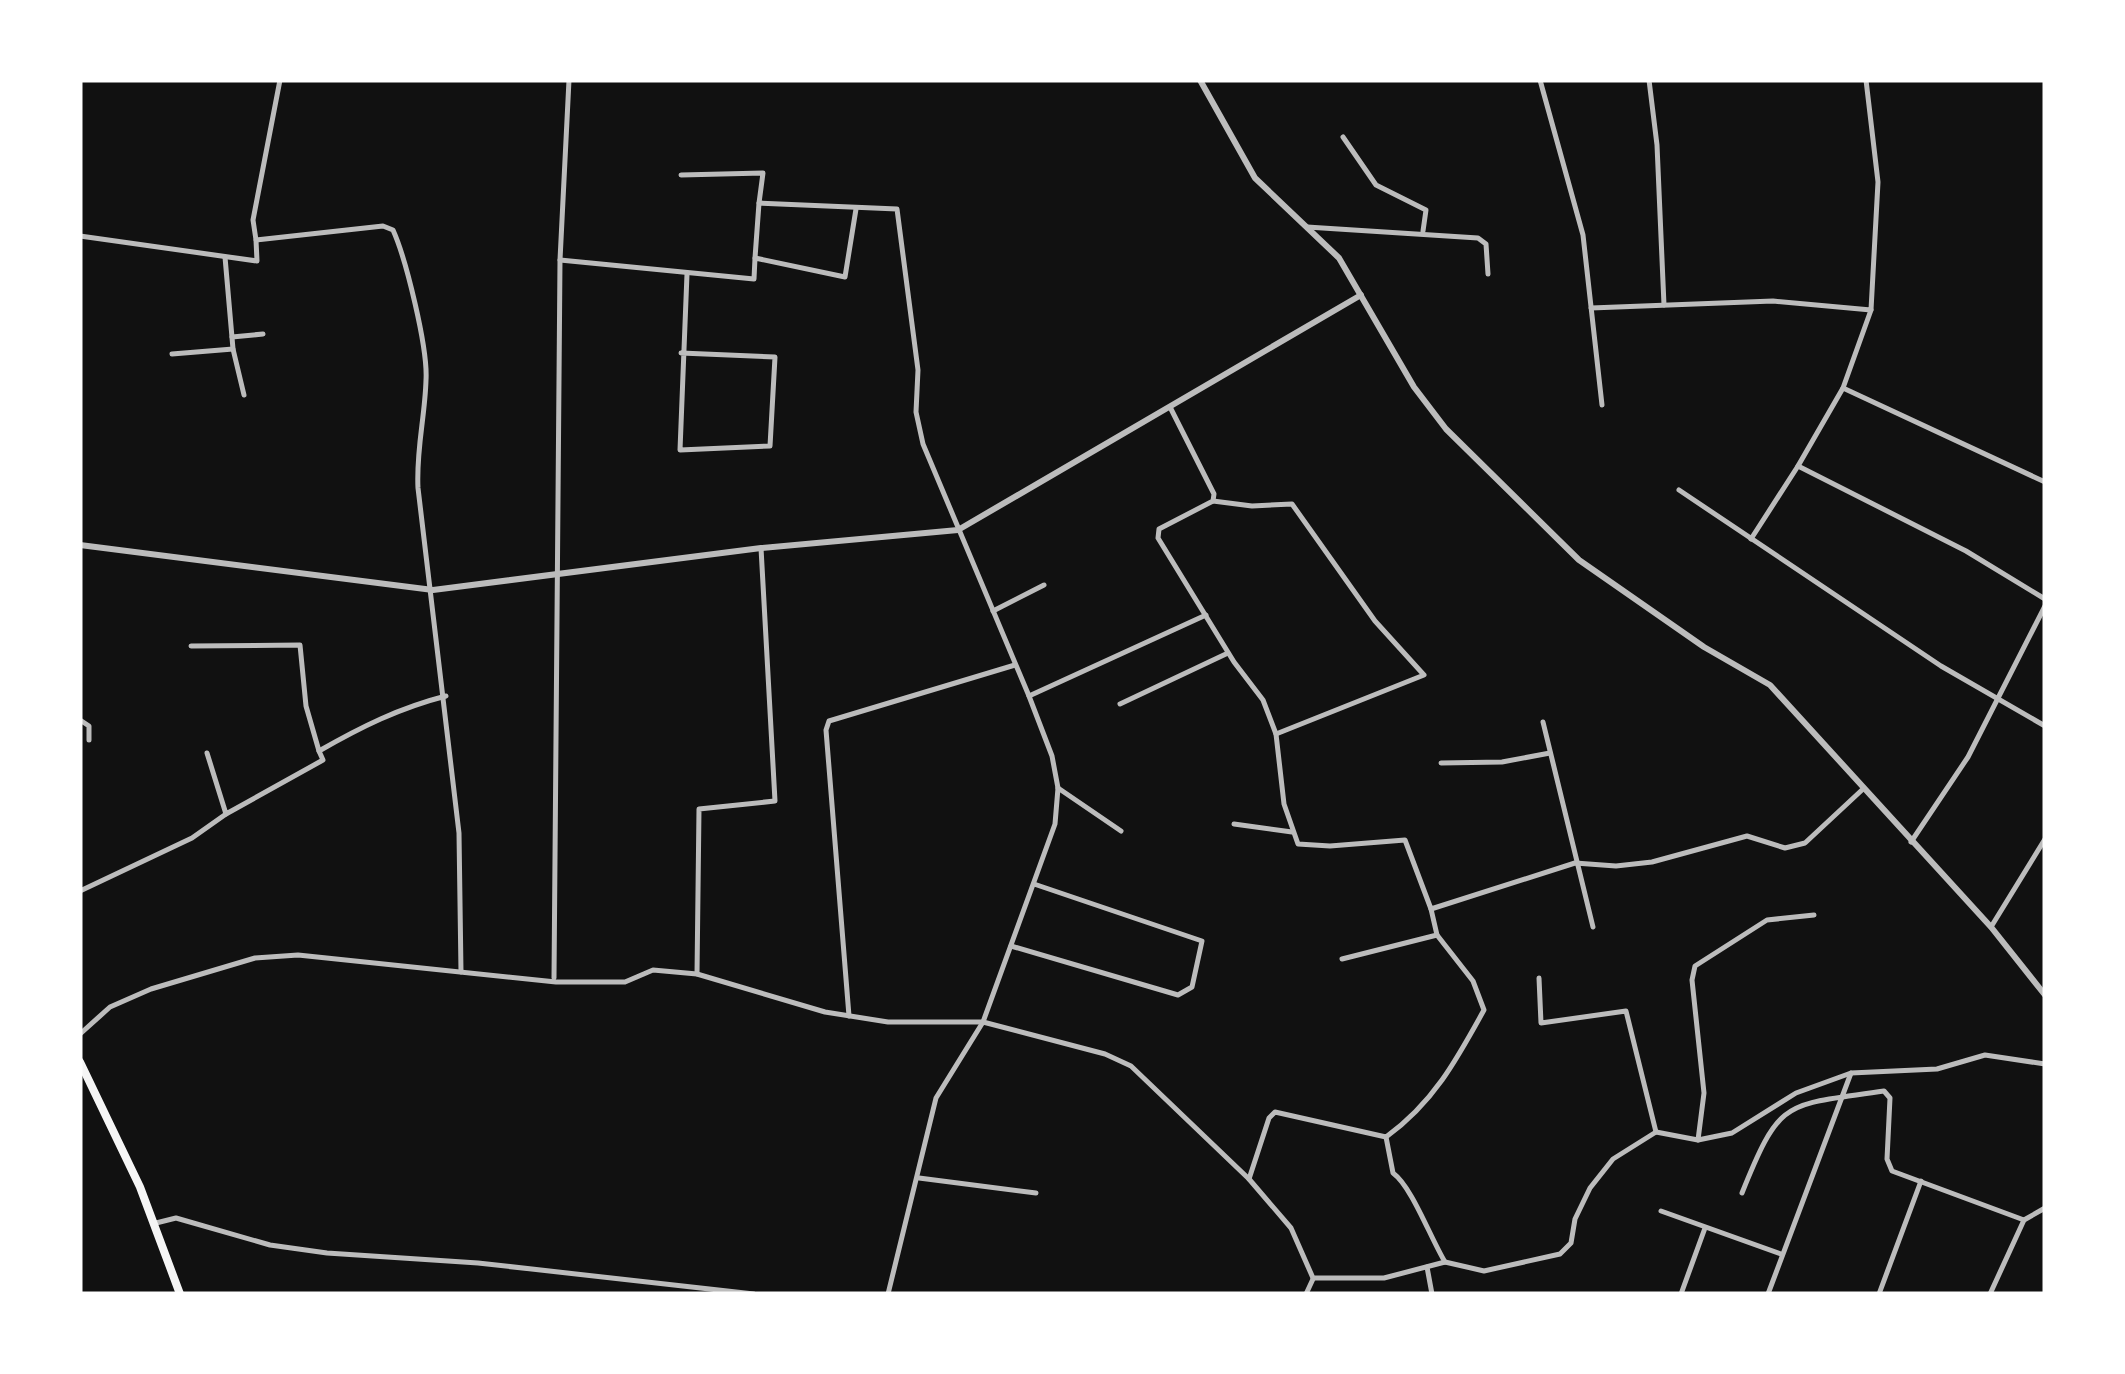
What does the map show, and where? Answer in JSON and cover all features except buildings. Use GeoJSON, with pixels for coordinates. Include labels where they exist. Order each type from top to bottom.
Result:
{"type":"FeatureCollection","features":[{"type":"Feature","properties":{"kind":"main road"},"geometry":{"type":"LineString","coordinates":[[80,1062],[156,1223],[180,1294]]}},
{"type":"Feature","properties":{"kind":"street"},"geometry":{"type":"LineString","coordinates":[[80,236],[256,261],[253,220],[280,80]]}},
{"type":"Feature","properties":{"kind":"street"},"geometry":{"type":"LineString","coordinates":[[569,80],[560,260],[556,982],[625,982],[653,970],[697,974],[849,1016],[888,1022],[983,1022],[1119,1058],[1249,1178],[1291,1228],[1313,1278],[1306,1294]]}},
{"type":"Feature","properties":{"kind":"street"},"geometry":{"type":"LineString","coordinates":[[1200,80],[1255,178],[1339,258],[1414,387],[1446,428],[1580,560],[1704,647],[1770,685],[1991,926],[2045,995]]}},
{"type":"Feature","properties":{"kind":"street"},"geometry":{"type":"LineString","coordinates":[[1540,80],[1583,235],[1602,405]]}},
{"type":"Feature","properties":{"kind":"street"},"geometry":{"type":"LineString","coordinates":[[1649,80],[1657,144],[1664,305]]}},
{"type":"Feature","properties":{"kind":"street"},"geometry":{"type":"LineString","coordinates":[[1752,539],[1843,388],[1872,310],[1878,182],[1866,80]]}},
{"type":"Feature","properties":{"kind":"street"},"geometry":{"type":"LineString","coordinates":[[1343,137],[1376,184],[1426,210],[1423,231]]}},
{"type":"Feature","properties":{"kind":"street"},"geometry":{"type":"LineString","coordinates":[[560,260],[754,279],[763,173],[681,174]]}},
{"type":"Feature","properties":{"kind":"street"},"geometry":{"type":"LineString","coordinates":[[759,203],[897,209],[918,370],[916,412],[958,530],[1052,756],[1058,788],[1054,824],[983,1022],[936,1098],[888,1294]]}},
{"type":"Feature","properties":{"kind":"street"},"geometry":{"type":"LineString","coordinates":[[755,258],[844,277],[856,209]]}},
{"type":"Feature","properties":{"kind":"street"},"geometry":{"type":"LineString","coordinates":[[256,240],[383,226],[393,230],[427,376],[417,463],[459,833],[461,972]]}},
{"type":"Feature","properties":{"kind":"street"},"geometry":{"type":"LineString","coordinates":[[1307,228],[1423,231],[1481,238],[1488,274]]}},
{"type":"Feature","properties":{"kind":"street"},"geometry":{"type":"LineString","coordinates":[[224,257],[233,349],[244,395]]}},
{"type":"Feature","properties":{"kind":"street"},"geometry":{"type":"LineString","coordinates":[[682,353],[775,357],[770,446],[680,450],[682,353],[688,274]]}},
{"type":"Feature","properties":{"kind":"street"},"geometry":{"type":"LineString","coordinates":[[80,545],[433,590],[761,548],[958,530],[1066,471],[1169,404],[1361,295]]}},
{"type":"Feature","properties":{"kind":"street"},"geometry":{"type":"LineString","coordinates":[[1590,308],[1809,302],[1872,310]]}},
{"type":"Feature","properties":{"kind":"street"},"geometry":{"type":"LineString","coordinates":[[232,337],[263,334]]}},
{"type":"Feature","properties":{"kind":"street"},"geometry":{"type":"LineString","coordinates":[[172,354],[233,349]]}},
{"type":"Feature","properties":{"kind":"street"},"geometry":{"type":"LineString","coordinates":[[1843,388],[2045,482]]}},
{"type":"Feature","properties":{"kind":"street"},"geometry":{"type":"LineString","coordinates":[[1169,404],[1213,488],[1213,501]]}},
{"type":"Feature","properties":{"kind":"street"},"geometry":{"type":"LineString","coordinates":[[1798,466],[1949,542],[2044,607],[1968,757],[1911,842]]}},
{"type":"Feature","properties":{"kind":"street"},"geometry":{"type":"LineString","coordinates":[[1679,490],[1996,702],[2045,726]]}},
{"type":"Feature","properties":{"kind":"street"},"geometry":{"type":"LineString","coordinates":[[1249,1178],[1275,1112],[1386,1137],[1416,1115],[1446,1080],[1484,1010],[1464,966],[1437,934],[1405,840],[1304,846],[1292,832],[1276,734],[1254,684],[1228,653],[1157,533],[1213,501],[1252,506],[1292,504],[1374,620],[1424,675],[1276,734]]}},
{"type":"Feature","properties":{"kind":"street"},"geometry":{"type":"LineString","coordinates":[[697,974],[699,809],[775,801],[761,548]]}},
{"type":"Feature","properties":{"kind":"street"},"geometry":{"type":"LineString","coordinates":[[993,612],[1044,585]]}},
{"type":"Feature","properties":{"kind":"street"},"geometry":{"type":"LineString","coordinates":[[1029,696],[1206,615]]}},
{"type":"Feature","properties":{"kind":"street"},"geometry":{"type":"LineString","coordinates":[[80,891],[192,838],[226,814],[323,760],[306,706],[300,646],[191,646]]}},
{"type":"Feature","properties":{"kind":"street"},"geometry":{"type":"LineString","coordinates":[[1120,704],[1228,653]]}},
{"type":"Feature","properties":{"kind":"street"},"geometry":{"type":"LineString","coordinates":[[849,1016],[826,730],[829,722],[1015,665]]}},
{"type":"Feature","properties":{"kind":"street"},"geometry":{"type":"LineString","coordinates":[[319,751],[402,708],[446,696]]}},
{"type":"Feature","properties":{"kind":"street"},"geometry":{"type":"LineString","coordinates":[[80,720],[89,726],[89,740]]}},
{"type":"Feature","properties":{"kind":"street"},"geometry":{"type":"LineString","coordinates":[[1542,722],[1593,928]]}},
{"type":"Feature","properties":{"kind":"street"},"geometry":{"type":"LineString","coordinates":[[207,753],[226,814]]}},
{"type":"Feature","properties":{"kind":"street"},"geometry":{"type":"LineString","coordinates":[[1441,763],[1502,762],[1550,753]]}},
{"type":"Feature","properties":{"kind":"street"},"geometry":{"type":"LineString","coordinates":[[1058,788],[1121,830]]}},
{"type":"Feature","properties":{"kind":"street"},"geometry":{"type":"LineString","coordinates":[[1431,909],[1575,863],[1616,866],[1652,862],[1747,836],[1785,848],[1805,843],[1863,788]]}},
{"type":"Feature","properties":{"kind":"street"},"geometry":{"type":"LineString","coordinates":[[1234,824],[1292,832]]}},
{"type":"Feature","properties":{"kind":"street"},"geometry":{"type":"LineString","coordinates":[[1991,926],[2045,840]]}},
{"type":"Feature","properties":{"kind":"street"},"geometry":{"type":"LineString","coordinates":[[1011,946],[1178,996],[1192,987],[1202,941],[1034,884]]}},
{"type":"Feature","properties":{"kind":"street"},"geometry":{"type":"LineString","coordinates":[[1698,1140],[1704,1093],[1692,980],[1695,966],[1767,920],[1814,915]]}},
{"type":"Feature","properties":{"kind":"street"},"geometry":{"type":"LineString","coordinates":[[1342,959],[1373,954],[1437,934]]}},
{"type":"Feature","properties":{"kind":"street"},"geometry":{"type":"LineString","coordinates":[[80,1034],[110,1006],[255,958],[298,955],[554,978]]}},
{"type":"Feature","properties":{"kind":"street"},"geometry":{"type":"LineString","coordinates":[[1539,978],[1541,1023],[1626,1011],[1656,1132]]}},
{"type":"Feature","properties":{"kind":"street"},"geometry":{"type":"LineString","coordinates":[[1313,1278],[1384,1278],[1445,1262],[1484,1271],[1560,1254],[1571,1243],[1575,1220],[1590,1188],[1613,1159],[1656,1132],[1698,1140],[1732,1134],[1796,1093],[1852,1073],[1937,1068],[1985,1055],[2045,1064]]}},
{"type":"Feature","properties":{"kind":"street"},"geometry":{"type":"LineString","coordinates":[[1768,1294],[1852,1073]]}},
{"type":"Feature","properties":{"kind":"street"},"geometry":{"type":"LineString","coordinates":[[1742,1193],[1768,1128],[1812,1101],[1888,1092],[1888,1166],[2024,1220]]}},
{"type":"Feature","properties":{"kind":"street"},"geometry":{"type":"LineString","coordinates":[[1386,1137],[1393,1173],[1406,1183],[1421,1224],[1445,1262]]}},
{"type":"Feature","properties":{"kind":"street"},"geometry":{"type":"LineString","coordinates":[[919,1178],[1036,1193]]}},
{"type":"Feature","properties":{"kind":"street"},"geometry":{"type":"LineString","coordinates":[[1879,1294],[1921,1181]]}},
{"type":"Feature","properties":{"kind":"street"},"geometry":{"type":"LineString","coordinates":[[1990,1294],[2024,1220],[2045,1208]]}},
{"type":"Feature","properties":{"kind":"street"},"geometry":{"type":"LineString","coordinates":[[1661,1212],[1781,1254]]}},
{"type":"Feature","properties":{"kind":"street"},"geometry":{"type":"LineString","coordinates":[[156,1223],[176,1218],[270,1245],[327,1253],[478,1263],[754,1294]]}},
{"type":"Feature","properties":{"kind":"street"},"geometry":{"type":"LineString","coordinates":[[1681,1294],[1705,1228]]}},
{"type":"Feature","properties":{"kind":"street"},"geometry":{"type":"LineString","coordinates":[[1427,1267],[1432,1294]]}}]}
